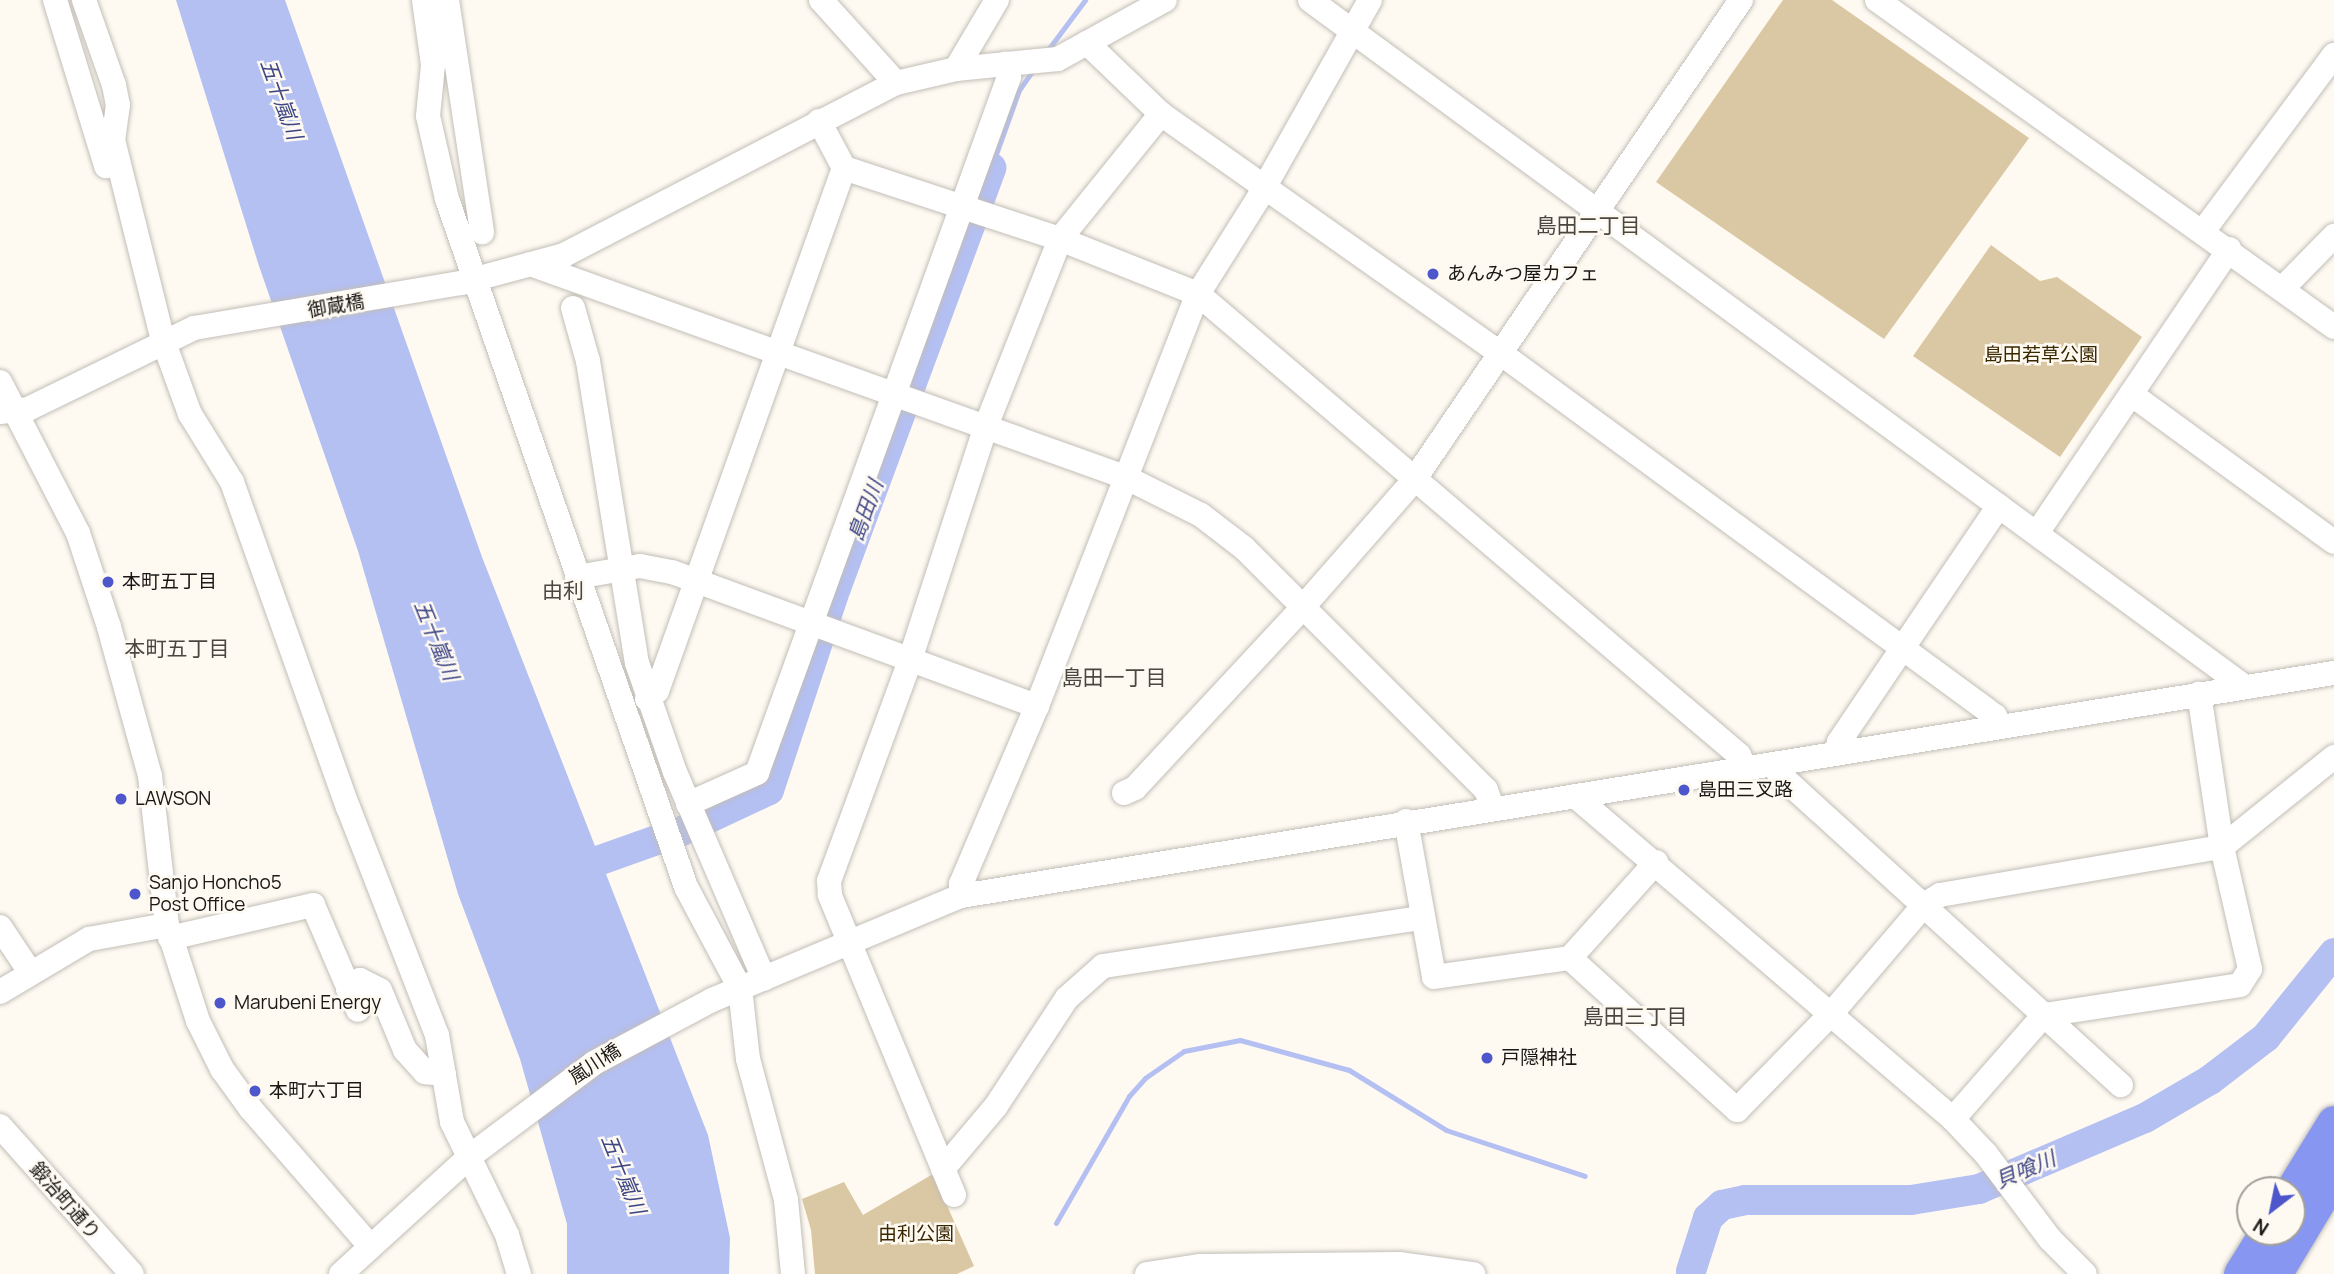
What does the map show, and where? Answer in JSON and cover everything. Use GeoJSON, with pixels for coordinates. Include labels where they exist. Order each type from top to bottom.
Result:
{"type":"FeatureCollection","features":[{"type":"Feature","properties":{"kind":"highway"},"geometry":{"type":"LineString","coordinates":[[2301,1176],[2334,1123]]}},
{"type":"Feature","properties":{"kind":"highway"},"geometry":{"type":"LineString","coordinates":[[2274,1274],[2334,1174]]}},
{"type":"Feature","properties":{"kind":"highway"},"geometry":{"type":"LineString","coordinates":[[2241,1274],[2258,1246]]}},
{"type":"Feature","properties":{"kind":"street"},"geometry":{"type":"LineString","coordinates":[[55,0],[110,178],[140,255]]}},
{"type":"Feature","properties":{"kind":"street"},"geometry":{"type":"LineString","coordinates":[[84,0],[114,85],[118,105],[113,140],[163,340],[190,414],[232,482],[348,807],[438,1035],[452,1122],[478,1150],[519,1274]]}},
{"type":"Feature","properties":{"kind":"street"},"geometry":{"type":"LineString","coordinates":[[424,0],[433,65],[429,97],[432,137],[468,281],[578,577],[686,887],[740,988],[748,1059],[786,1200],[793,1274]]}},
{"type":"Feature","properties":{"kind":"street"},"geometry":{"type":"LineString","coordinates":[[447,0],[482,232]]}},
{"type":"Feature","properties":{"kind":"street"},"geometry":{"type":"LineString","coordinates":[[821,0],[896,83]]}},
{"type":"Feature","properties":{"kind":"street"},"geometry":{"type":"LineString","coordinates":[[956,69],[997,0]]}},
{"type":"Feature","properties":{"kind":"street","name":"御蔵橋"},"geometry":{"type":"LineString","coordinates":[[8,411],[28,409],[163,340],[194,328],[210,328],[468,281],[564,255],[896,83],[956,69],[1058,59],[1165,0]]}},
{"type":"Feature","properties":{"kind":"street"},"geometry":{"type":"LineString","coordinates":[[1310,0],[2245,687]]}},
{"type":"Feature","properties":{"kind":"street"},"geometry":{"type":"LineString","coordinates":[[961,896],[961,884],[1037,706],[1198,294],[1265,184],[1370,0]]}},
{"type":"Feature","properties":{"kind":"street"},"geometry":{"type":"LineString","coordinates":[[1124,793],[1136,788],[1303,607],[1414,480],[1503,355],[1597,211],[1741,0]]}},
{"type":"Feature","properties":{"kind":"street"},"geometry":{"type":"LineString","coordinates":[[1877,0],[2204,230],[2334,327]]}},
{"type":"Feature","properties":{"kind":"street"},"geometry":{"type":"LineString","coordinates":[[1087,43],[1161,114],[1265,184],[1503,355],[1995,716],[2000,726]]}},
{"type":"Feature","properties":{"kind":"street"},"geometry":{"type":"LineString","coordinates":[[2204,230],[2334,55]]}},
{"type":"Feature","properties":{"kind":"street"},"geometry":{"type":"LineString","coordinates":[[688,804],[757,773],[903,397],[962,209],[1009,77],[1005,64]]}},
{"type":"Feature","properties":{"kind":"street"},"geometry":{"type":"LineString","coordinates":[[954,1195],[830,895],[830,881],[909,663],[986,426],[1060,239],[1161,114]]}},
{"type":"Feature","properties":{"kind":"street"},"geometry":{"type":"LineString","coordinates":[[819,121],[844,168],[962,209],[1060,239],[1198,294],[1738,755],[1745,768]]}},
{"type":"Feature","properties":{"kind":"street"},"geometry":{"type":"LineString","coordinates":[[647,699],[657,691],[844,168]]}},
{"type":"Feature","properties":{"kind":"street"},"geometry":{"type":"LineString","coordinates":[[2283,288],[2334,236]]}},
{"type":"Feature","properties":{"kind":"street"},"geometry":{"type":"LineString","coordinates":[[2037,533],[2229,249]]}},
{"type":"Feature","properties":{"kind":"street"},"geometry":{"type":"LineString","coordinates":[[530,264],[1125,477],[1201,514],[1244,548],[1486,790],[1493,808]]}},
{"type":"Feature","properties":{"kind":"street"},"geometry":{"type":"LineString","coordinates":[[573,308],[588,361],[619,567],[647,699],[688,804],[764,979]]}},
{"type":"Feature","properties":{"kind":"street"},"geometry":{"type":"LineString","coordinates":[[0,382],[8,411],[78,533],[109,627],[150,776],[168,931],[198,1021],[222,1069],[370,1247]]}},
{"type":"Feature","properties":{"kind":"street"},"geometry":{"type":"LineString","coordinates":[[2131,394],[2334,542]]}},
{"type":"Feature","properties":{"kind":"street"},"geometry":{"type":"LineString","coordinates":[[1836,754],[1839,742],[1999,506]]}},
{"type":"Feature","properties":{"kind":"street"},"geometry":{"type":"LineString","coordinates":[[578,577],[619,567],[640,566],[696,579],[909,663],[1037,706]]}},
{"type":"Feature","properties":{"kind":"street","name":"嵐川橋"},"geometry":{"type":"LineString","coordinates":[[341,1274],[478,1150],[594,1063],[712,1000],[961,896],[1406,821],[2334,673]]}},
{"type":"Feature","properties":{"kind":"street"},"geometry":{"type":"LineString","coordinates":[[1953,1119],[2044,1015],[2240,985],[2250,969],[2222,847],[2199,694]]}},
{"type":"Feature","properties":{"kind":"street"},"geometry":{"type":"LineString","coordinates":[[1570,958],[1737,1110],[1831,1014],[1924,905],[1940,895],[2222,847],[2334,757]]}},
{"type":"Feature","properties":{"kind":"street"},"geometry":{"type":"LineString","coordinates":[[1773,764],[1780,775],[2121,1085]]}},
{"type":"Feature","properties":{"kind":"street"},"geometry":{"type":"LineString","coordinates":[[1575,796],[1656,862],[1953,1119],[1986,1154],[2050,1239],[2085,1274]]}},
{"type":"Feature","properties":{"kind":"street"},"geometry":{"type":"LineString","coordinates":[[1406,821],[1434,977],[1570,958],[1656,862]]}},
{"type":"Feature","properties":{"kind":"street"},"geometry":{"type":"LineString","coordinates":[[0,992],[89,939],[168,931],[313,905],[353,1000],[360,980],[380,990],[405,1050],[425,1072],[444,1074]]}},
{"type":"Feature","properties":{"kind":"street"},"geometry":{"type":"LineString","coordinates":[[943,1169],[996,1107],[1066,998],[1103,966],[1422,918]]}},
{"type":"Feature","properties":{"kind":"street"},"geometry":{"type":"LineString","coordinates":[[0,927],[30,972]]}},
{"type":"Feature","properties":{"kind":"street","name":"鍛治町通り"},"geometry":{"type":"LineString","coordinates":[[0,1126],[132,1274]]}},
{"type":"Feature","properties":{"kind":"street"},"geometry":{"type":"LineString","coordinates":[[1147,1274],[1200,1266],[1399,1264],[1473,1274]]}},
{"type":"Feature","properties":{"kind":"green space"},"geometry":{"type":"Polygon","coordinates":[[[1783,0],[1832,0],[2029,138],[1884,339],[1656,182],[1783,0]]]}},
{"type":"Feature","properties":{"kind":"green space","name":"島田若草公園"},"geometry":{"type":"Polygon","coordinates":[[[1991,245],[2040,281],[2057,277],[2142,337],[2060,457],[1913,356],[1991,245]]]}},
{"type":"Feature","properties":{"kind":"green space","name":"由利公園"},"geometry":{"type":"Polygon","coordinates":[[[933,1174],[974,1266],[957,1274],[815,1274],[811,1230],[802,1199],[844,1182],[863,1215],[933,1174]]]}},
{"type":"Feature","properties":{"kind":"water","name":"五十嵐川"},"geometry":{"type":"Polygon","coordinates":[[[176,0],[285,0],[482,557],[708,1135],[730,1238],[729,1274],[567,1274],[567,1224],[520,1059],[458,894],[358,551],[259,266],[176,0]]]}},
{"type":"Feature","properties":{"kind":"waterway","name":"島田川"},"geometry":{"type":"LineString","coordinates":[[1047,51],[1085,0]]}},
{"type":"Feature","properties":{"kind":"waterway","name":"島田川"},"geometry":{"type":"LineString","coordinates":[[991,168],[1019,90],[1033,70]]}},
{"type":"Feature","properties":{"kind":"waterway","name":"島田川"},"geometry":{"type":"LineString","coordinates":[[561,874],[682,831],[769,790],[836,588],[991,168]]}},
{"type":"Feature","properties":{"kind":"waterway","name":"貝喰川"},"geometry":{"type":"LineString","coordinates":[[1691,1271],[1708,1218],[1722,1205],[1745,1200],[1911,1200],[1979,1189],[2145,1118],[2210,1080],[2266,1037],[2334,953]]}},
{"type":"Feature","properties":{"kind":"waterway"},"geometry":{"type":"LineString","coordinates":[[1056,1223],[1129,1096],[1145,1078],[1184,1051],[1240,1040],[1349,1070],[1446,1130],[1585,1176]]}},
{"type":"Feature","properties":{"kind":"place","name":"あんみつ屋カフェ"},"geometry":{"type":"Point","coordinates":[1433,274]}},
{"type":"Feature","properties":{"kind":"place","name":"本町五丁目"},"geometry":{"type":"Point","coordinates":[108,582]}},
{"type":"Feature","properties":{"kind":"place","name":"島田三叉路"},"geometry":{"type":"Point","coordinates":[1684,790]}},
{"type":"Feature","properties":{"kind":"place","name":"LAWSON"},"geometry":{"type":"Point","coordinates":[121,799]}},
{"type":"Feature","properties":{"kind":"place","name":"Sanjo Honcho5 Post Office"},"geometry":{"type":"Point","coordinates":[135,894]}},
{"type":"Feature","properties":{"kind":"place","name":"Marubeni Energy"},"geometry":{"type":"Point","coordinates":[220,1003]}},
{"type":"Feature","properties":{"kind":"place","name":"戸隠神社"},"geometry":{"type":"Point","coordinates":[1487,1058]}},
{"type":"Feature","properties":{"kind":"place","name":"本町六丁目"},"geometry":{"type":"Point","coordinates":[255,1091]}},
{"type":"Feature","properties":{"kind":"district","name":"島田二丁目"},"geometry":{"type":"Point","coordinates":[1588,225]}},
{"type":"Feature","properties":{"kind":"district","name":"由利"},"geometry":{"type":"Point","coordinates":[563,590]}},
{"type":"Feature","properties":{"kind":"district","name":"本町五丁目"},"geometry":{"type":"Point","coordinates":[177,648]}},
{"type":"Feature","properties":{"kind":"district","name":"島田一丁目"},"geometry":{"type":"Point","coordinates":[1114,677]}},
{"type":"Feature","properties":{"kind":"district","name":"島田三丁目"},"geometry":{"type":"Point","coordinates":[1635,1016]}}]}
